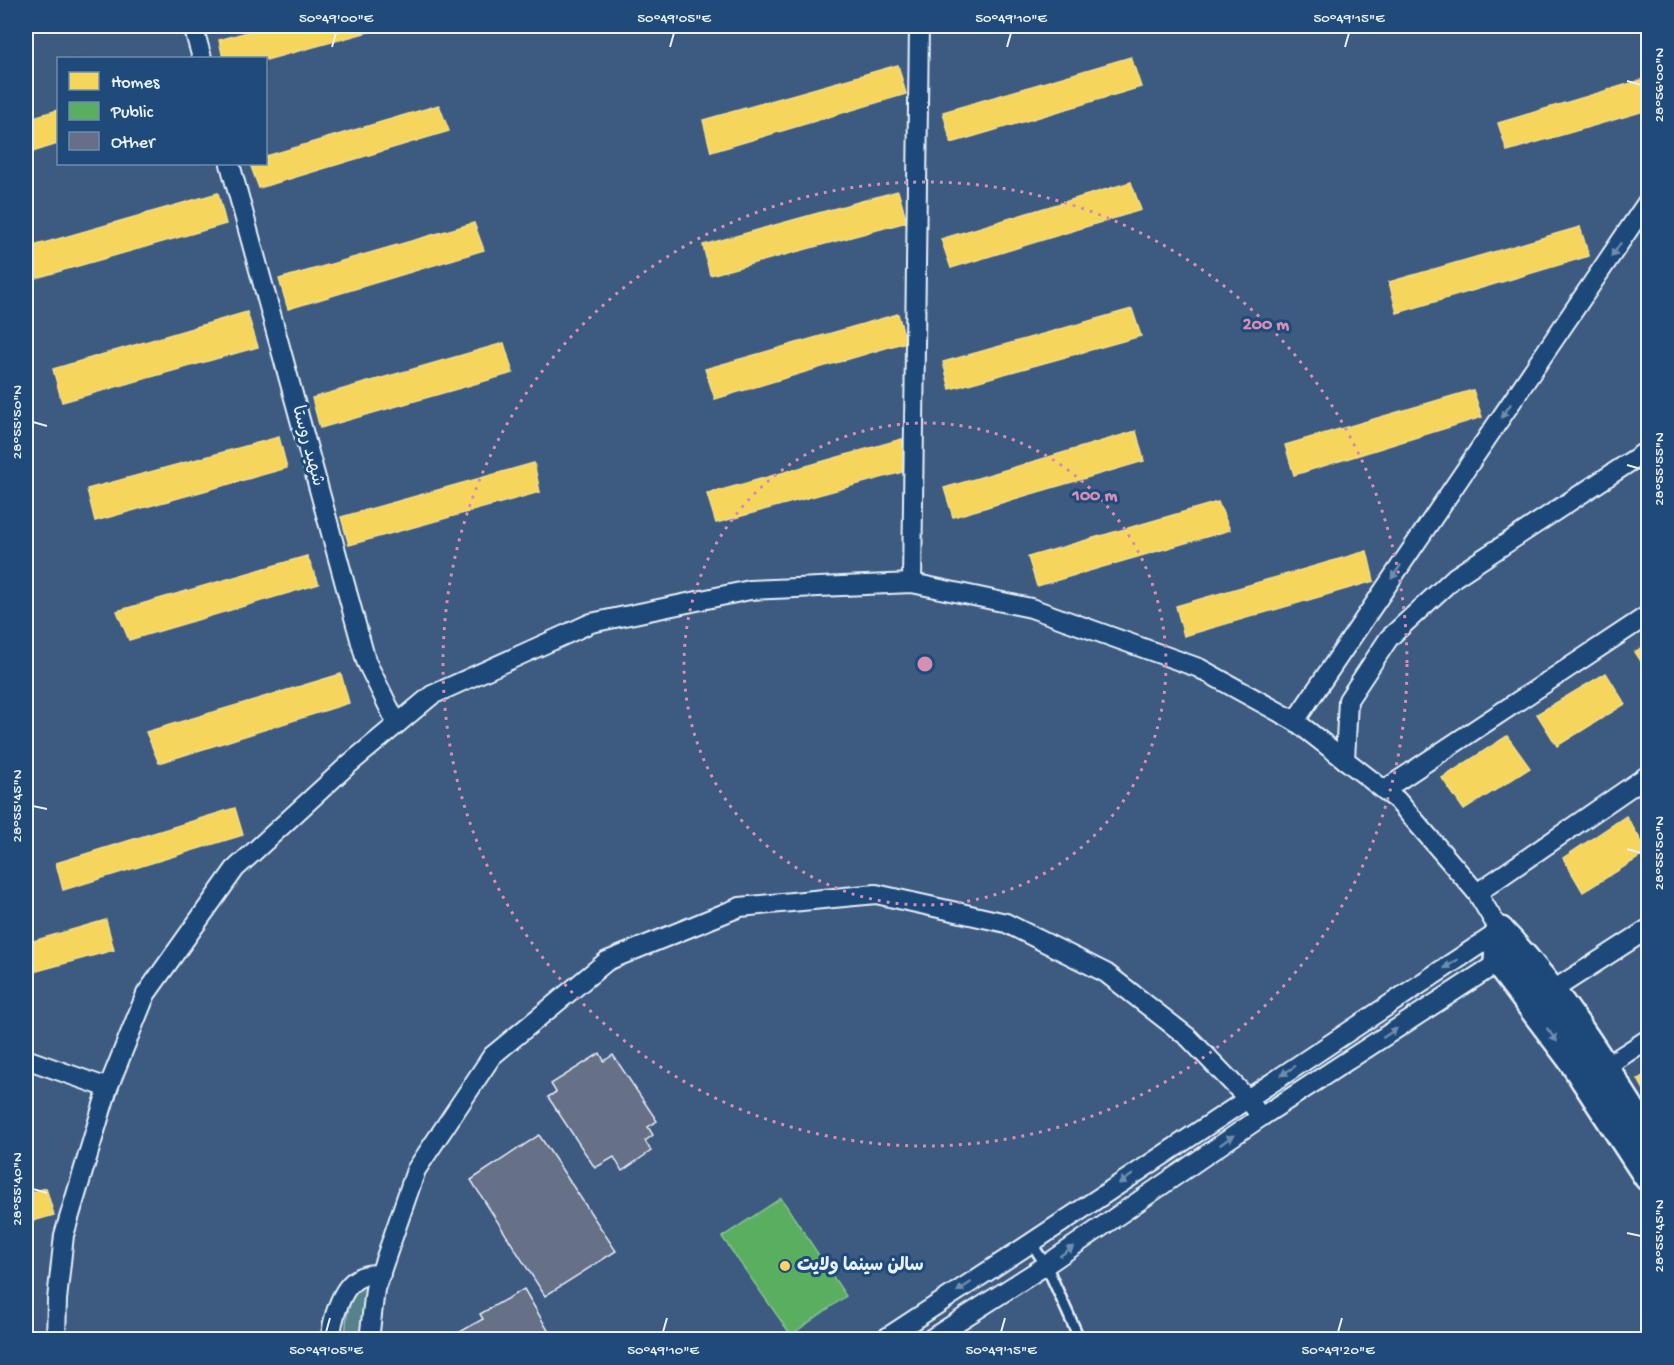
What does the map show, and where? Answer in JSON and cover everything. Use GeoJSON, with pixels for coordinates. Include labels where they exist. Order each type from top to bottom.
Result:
{"type":"FeatureCollection","features":[{"type":"Feature","properties":{"kind":"street"},"geometry":{"type":"LineString","coordinates":[[193,26],[202,57]]}},
{"type":"Feature","properties":{"kind":"street"},"geometry":{"type":"LineString","coordinates":[[912,583],[919,26]]}},
{"type":"Feature","properties":{"kind":"street","name":"شهید روستا"},"geometry":{"type":"LineString","coordinates":[[230,165],[366,661],[397,724]]}},
{"type":"Feature","properties":{"kind":"street"},"geometry":{"type":"LineString","coordinates":[[1295,721],[1648,201]]}},
{"type":"Feature","properties":{"kind":"street"},"geometry":{"type":"LineString","coordinates":[[1345,760],[1348,700],[1389,638],[1455,577],[1648,450]]}},
{"type":"Feature","properties":{"kind":"street"},"geometry":{"type":"LineString","coordinates":[[56,1340],[57,1300],[64,1235],[108,1088],[146,994],[235,869],[348,765],[432,695],[591,623],[750,590],[912,583],[1031,608],[1199,668],[1295,721],[1397,801],[1477,893],[1505,948],[1595,1073],[1648,1137]]}},
{"type":"Feature","properties":{"kind":"street"},"geometry":{"type":"LineString","coordinates":[[1384,790],[1648,615]]}},
{"type":"Feature","properties":{"kind":"street"},"geometry":{"type":"LineString","coordinates":[[1477,893],[1648,775]]}},
{"type":"Feature","properties":{"kind":"street"},"geometry":{"type":"LineString","coordinates":[[369,1340],[375,1289],[416,1170],[492,1056],[607,961],[740,907],[876,894],[1006,923],[1106,973],[1189,1038],[1247,1098],[1261,1117]]}},
{"type":"Feature","properties":{"kind":"street"},"geometry":{"type":"LineString","coordinates":[[1541,999],[1648,929]]}},
{"type":"Feature","properties":{"kind":"street"},"geometry":{"type":"LineString","coordinates":[[883,1340],[1247,1098],[1505,948]]}},
{"type":"Feature","properties":{"kind":"street"},"geometry":{"type":"LineString","coordinates":[[929,1340],[1046,1265],[1505,948]]}},
{"type":"Feature","properties":{"kind":"street"},"geometry":{"type":"LineString","coordinates":[[1595,1073],[1648,1039]]}},
{"type":"Feature","properties":{"kind":"street"},"geometry":{"type":"LineString","coordinates":[[26,1059],[108,1088]]}},
{"type":"Feature","properties":{"kind":"street"},"geometry":{"type":"LineString","coordinates":[[1595,1073],[1648,1177]]}},
{"type":"Feature","properties":{"kind":"street"},"geometry":{"type":"LineString","coordinates":[[331,1340],[331,1329],[339,1302],[355,1280],[367,1274],[381,1274]]}},
{"type":"Feature","properties":{"kind":"lane"},"geometry":{"type":"LineString","coordinates":[[1031,1243],[1046,1265],[1080,1340]]}},
{"type":"Feature","properties":{"kind":"shaded area"},"geometry":{"type":"Polygon","coordinates":[[[26,26],[1648,26],[1648,1339],[26,1339],[26,26]]]}},
{"type":"Feature","properties":{"kind":"green space"},"geometry":{"type":"Polygon","coordinates":[[[364,1283],[367,1284],[359,1339],[345,1340],[351,1302],[364,1283]]]}},
{"type":"Feature","properties":{"kind":"building: Homes"},"geometry":{"type":"Polygon","coordinates":[[[268,26],[390,26],[267,60],[267,57],[223,57],[219,40],[268,26]]]}},
{"type":"Feature","properties":{"kind":"building: Homes"},"geometry":{"type":"Polygon","coordinates":[[[1131,57],[1141,87],[951,143],[943,112],[1131,57]]]}},
{"type":"Feature","properties":{"kind":"building: Homes"},"geometry":{"type":"Polygon","coordinates":[[[898,65],[906,94],[711,152],[703,120],[898,65]]]}},
{"type":"Feature","properties":{"kind":"building: Homes"},"geometry":{"type":"Polygon","coordinates":[[[1648,78],[1648,110],[1507,151],[1498,123],[1648,78]]]}},
{"type":"Feature","properties":{"kind":"building: Homes"},"geometry":{"type":"Polygon","coordinates":[[[439,105],[449,131],[259,188],[250,165],[267,165],[267,156],[439,105]]]}},
{"type":"Feature","properties":{"kind":"building: Homes"},"geometry":{"type":"Polygon","coordinates":[[[57,110],[57,144],[26,154],[26,119],[57,110]]]}},
{"type":"Feature","properties":{"kind":"building: Homes"},"geometry":{"type":"Polygon","coordinates":[[[1131,182],[1141,210],[951,268],[941,239],[1131,182]]]}},
{"type":"Feature","properties":{"kind":"building: Homes"},"geometry":{"type":"Polygon","coordinates":[[[898,191],[907,222],[710,275],[703,245],[898,191]]]}},
{"type":"Feature","properties":{"kind":"building: Homes"},"geometry":{"type":"Polygon","coordinates":[[[218,193],[226,224],[32,279],[26,248],[218,193]]]}},
{"type":"Feature","properties":{"kind":"building: Homes"},"geometry":{"type":"Polygon","coordinates":[[[474,223],[484,250],[288,309],[279,279],[474,223]]]}},
{"type":"Feature","properties":{"kind":"building: Homes"},"geometry":{"type":"Polygon","coordinates":[[[1580,227],[1589,256],[1397,313],[1389,282],[1580,227]]]}},
{"type":"Feature","properties":{"kind":"building: Homes"},"geometry":{"type":"Polygon","coordinates":[[[1132,309],[1141,336],[950,389],[943,362],[1132,309]]]}},
{"type":"Feature","properties":{"kind":"building: Homes"},"geometry":{"type":"Polygon","coordinates":[[[247,312],[258,347],[62,402],[53,369],[247,312]]]}},
{"type":"Feature","properties":{"kind":"building: Homes"},"geometry":{"type":"Polygon","coordinates":[[[898,314],[906,342],[715,399],[705,369],[898,314]]]}},
{"type":"Feature","properties":{"kind":"building: Homes"},"geometry":{"type":"Polygon","coordinates":[[[504,343],[513,373],[320,428],[312,398],[504,343]]]}},
{"type":"Feature","properties":{"kind":"building: Homes"},"geometry":{"type":"Polygon","coordinates":[[[1473,390],[1482,417],[1294,475],[1285,445],[1473,390]]]}},
{"type":"Feature","properties":{"kind":"building: Homes"},"geometry":{"type":"Polygon","coordinates":[[[1136,431],[1144,461],[953,517],[944,488],[1136,431]]]}},
{"type":"Feature","properties":{"kind":"building: Homes"},"geometry":{"type":"Polygon","coordinates":[[[279,437],[287,468],[95,521],[87,489],[279,437]]]}},
{"type":"Feature","properties":{"kind":"building: Homes"},"geometry":{"type":"Polygon","coordinates":[[[902,439],[910,470],[716,523],[707,494],[902,439]]]}},
{"type":"Feature","properties":{"kind":"building: Homes"},"geometry":{"type":"Polygon","coordinates":[[[534,463],[540,492],[349,545],[341,517],[534,463]]]}},
{"type":"Feature","properties":{"kind":"building: Homes"},"geometry":{"type":"Polygon","coordinates":[[[1218,502],[1230,530],[1037,586],[1028,557],[1218,502]]]}},
{"type":"Feature","properties":{"kind":"building: Homes"},"geometry":{"type":"Polygon","coordinates":[[[1367,551],[1374,581],[1184,636],[1176,606],[1367,551]]]}},
{"type":"Feature","properties":{"kind":"building: Homes"},"geometry":{"type":"Polygon","coordinates":[[[307,556],[319,584],[129,640],[117,611],[307,556]]]}},
{"type":"Feature","properties":{"kind":"building: Homes"},"geometry":{"type":"Polygon","coordinates":[[[1648,643],[1648,672],[1635,652],[1648,643]]]}},
{"type":"Feature","properties":{"kind":"building: Homes"},"geometry":{"type":"Polygon","coordinates":[[[1606,673],[1625,704],[1557,746],[1537,714],[1606,673]]]}},
{"type":"Feature","properties":{"kind":"building: Homes"},"geometry":{"type":"Polygon","coordinates":[[[341,674],[349,703],[159,763],[146,732],[341,674]]]}},
{"type":"Feature","properties":{"kind":"building: Homes"},"geometry":{"type":"Polygon","coordinates":[[[1507,736],[1530,768],[1464,810],[1442,778],[1507,736]]]}},
{"type":"Feature","properties":{"kind":"building: Homes"},"geometry":{"type":"Polygon","coordinates":[[[235,808],[243,835],[63,890],[56,863],[235,808]]]}},
{"type":"Feature","properties":{"kind":"building: Homes"},"geometry":{"type":"Polygon","coordinates":[[[1626,816],[1648,852],[1583,892],[1563,858],[1626,816]]]}},
{"type":"Feature","properties":{"kind":"building: Homes"},"geometry":{"type":"Polygon","coordinates":[[[106,920],[114,950],[26,974],[26,943],[106,920]]]}},
{"type":"Feature","properties":{"kind":"building: Homes"},"geometry":{"type":"Polygon","coordinates":[[[1648,1073],[1648,1097],[1638,1079],[1648,1073]]]}},
{"type":"Feature","properties":{"kind":"building: Homes"},"geometry":{"type":"Polygon","coordinates":[[[46,1188],[54,1215],[26,1223],[26,1194],[46,1188]]]}},
{"type":"Feature","properties":{"kind":"building: Homes"},"geometry":{"type":"Polygon","coordinates":[[[26,1319],[32,1340],[26,1340],[26,1319]]]}},
{"type":"Feature","properties":{"kind":"building: Public","name":"سالن سینما ولایت"},"geometry":{"type":"Polygon","coordinates":[[[781,1198],[846,1296],[791,1335],[722,1237],[781,1198]]]}},
{"type":"Feature","properties":{"kind":"building: Other"},"geometry":{"type":"Polygon","coordinates":[[[600,1053],[604,1061],[613,1055],[657,1121],[648,1127],[653,1135],[645,1141],[651,1151],[622,1171],[614,1157],[595,1168],[548,1097],[556,1092],[551,1084],[600,1053]]]}},
{"type":"Feature","properties":{"kind":"building: Other"},"geometry":{"type":"Polygon","coordinates":[[[539,1135],[616,1251],[545,1296],[471,1180],[539,1135]]]}},
{"type":"Feature","properties":{"kind":"building: Other"},"geometry":{"type":"Polygon","coordinates":[[[524,1289],[549,1332],[537,1340],[446,1340],[483,1319],[480,1314],[524,1289]]]}},
{"type":"Feature","properties":{"kind":"place","name":"سالن سینما ولایت"},"geometry":{"type":"Point","coordinates":[785,1266]}}]}
